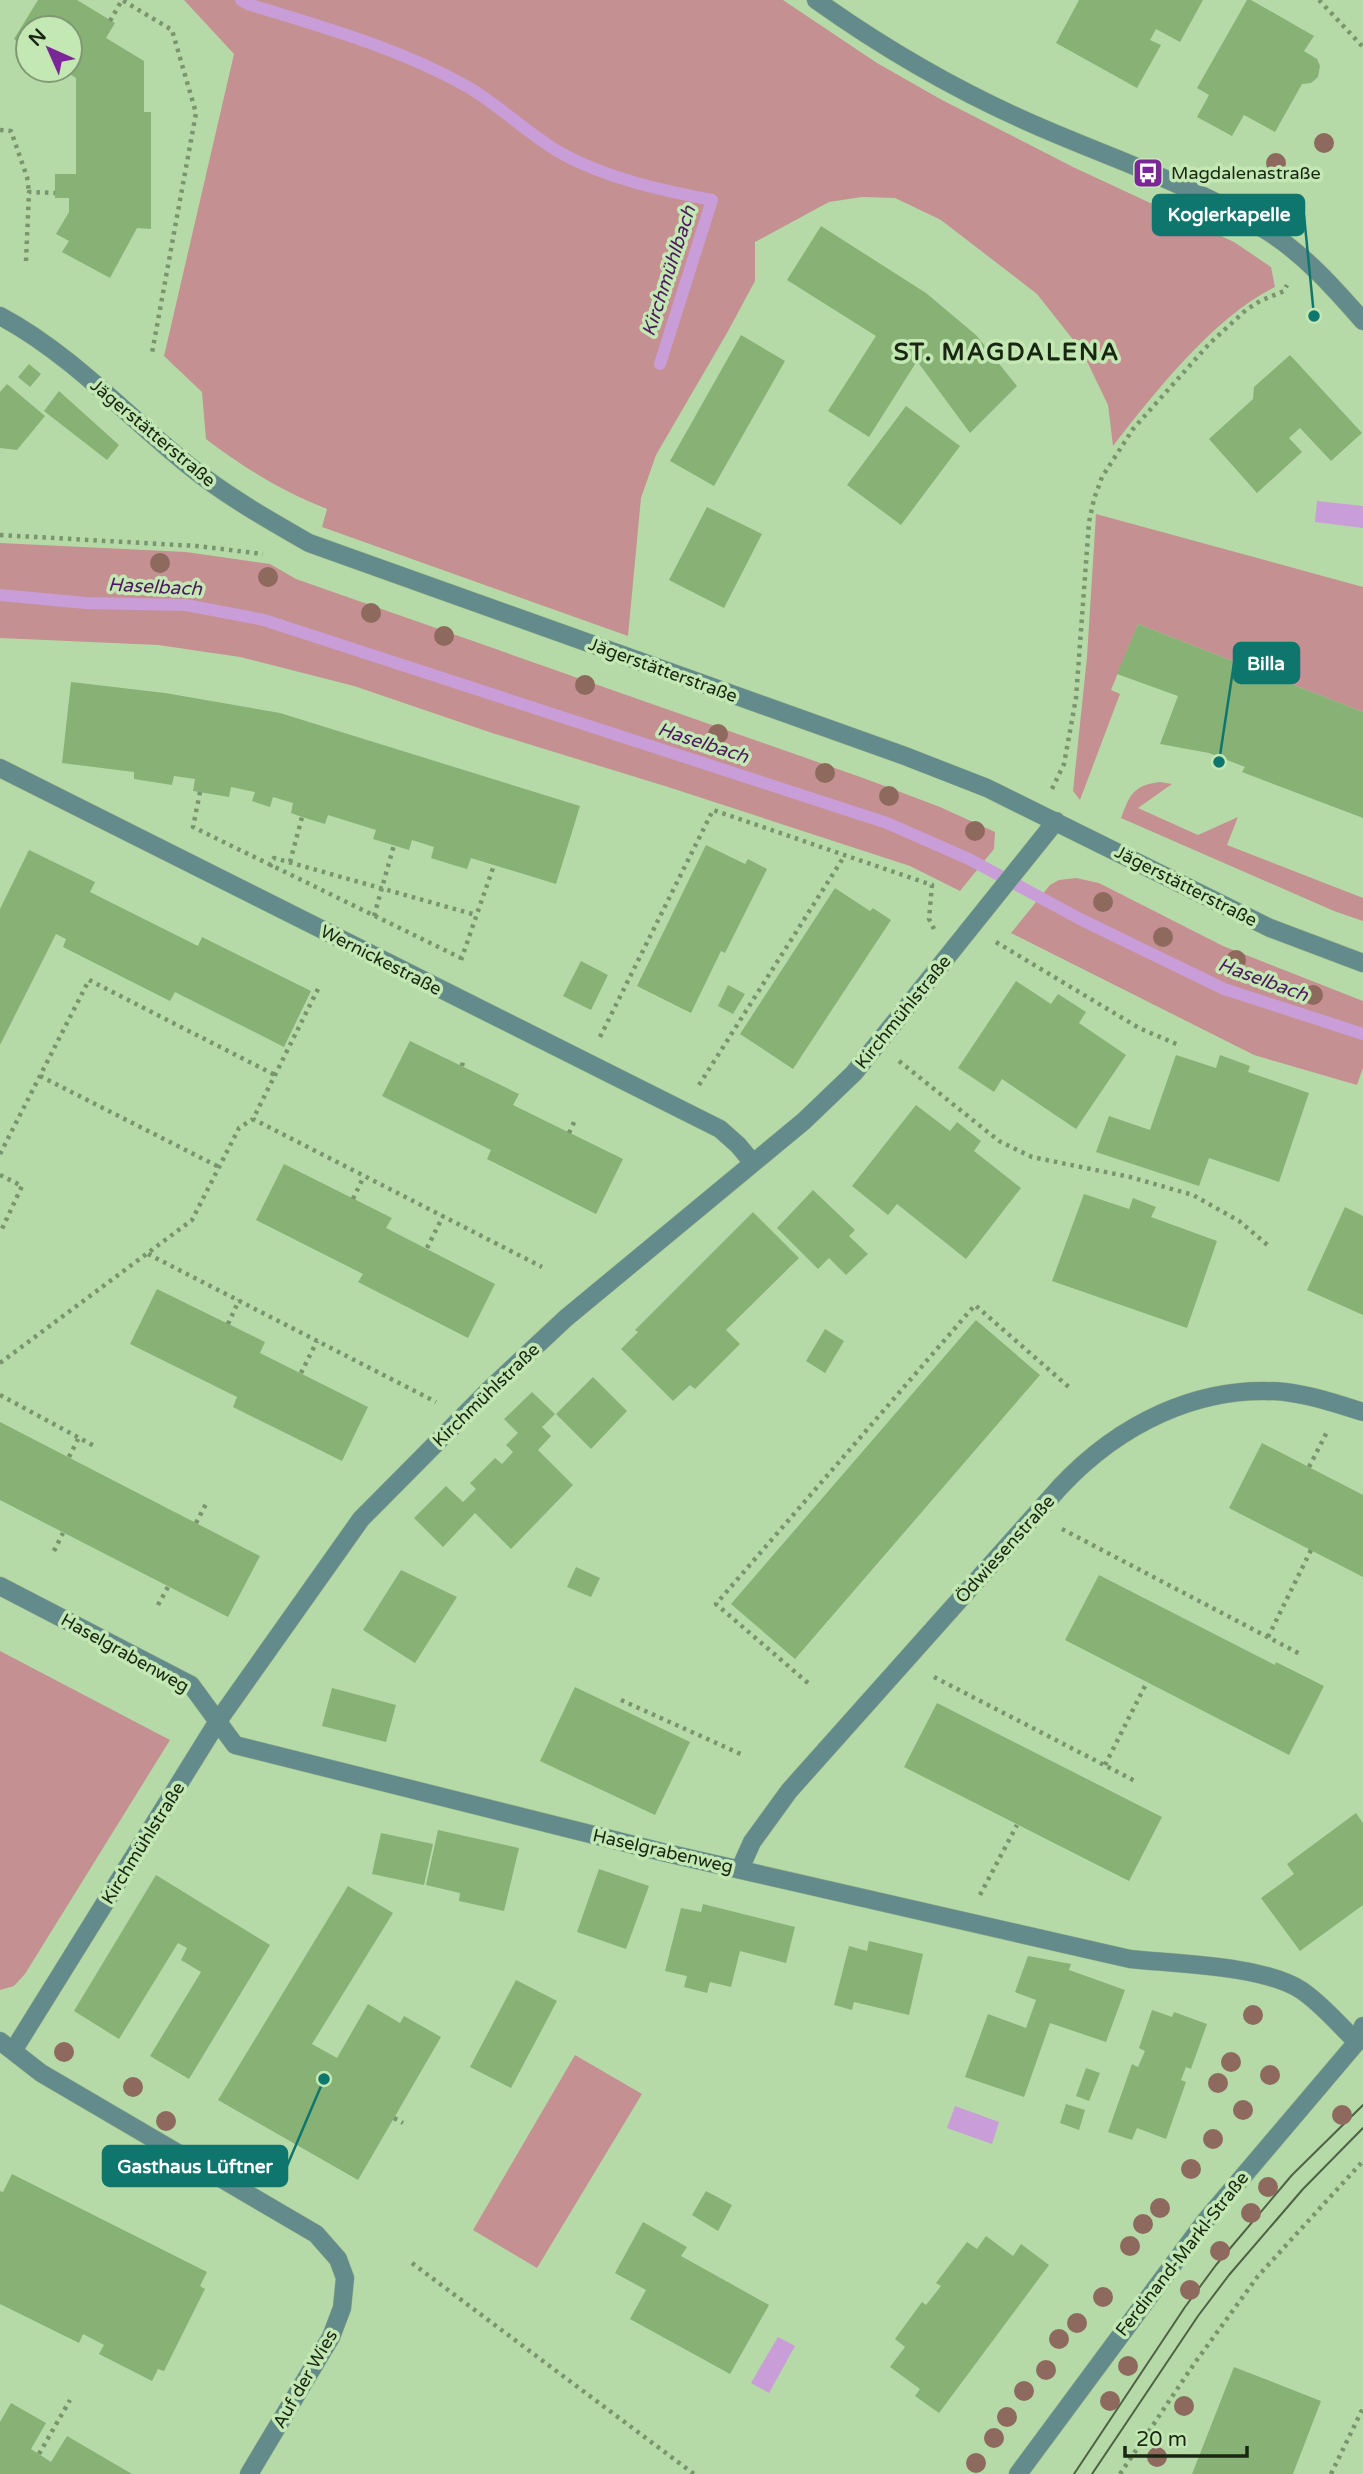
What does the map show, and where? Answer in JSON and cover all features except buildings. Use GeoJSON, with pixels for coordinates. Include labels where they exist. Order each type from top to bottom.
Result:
{"type":"FeatureCollection","features":[{"type":"Feature","properties":{"kind":"street"},"geometry":{"type":"LineString","coordinates":[[816,0],[859,31],[979,99],[1179,186],[1268,231],[1313,268],[1363,321]]}},
{"type":"Feature","properties":{"kind":"street","name":"Jägerstätterstraße"},"geometry":{"type":"LineString","coordinates":[[0,316],[19,326],[72,365],[190,467],[251,511],[309,543],[987,788],[1270,928],[1363,963]]}},
{"type":"Feature","properties":{"kind":"street","name":"Wernickestraße"},"geometry":{"type":"LineString","coordinates":[[0,768],[720,1129],[753,1163]]}},
{"type":"Feature","properties":{"kind":"street","name":"Kirchmühlstraße"},"geometry":{"type":"LineString","coordinates":[[6,2046],[218,1721],[361,1519],[490,1389],[566,1318],[804,1121],[854,1073],[1056,821]]}},
{"type":"Feature","properties":{"kind":"street","name":"Ödwiesenstraße"},"geometry":{"type":"LineString","coordinates":[[740,1869],[752,1842],[789,1791],[1078,1467],[1115,1438],[1164,1411],[1206,1398],[1245,1391],[1286,1392],[1363,1412]]}},
{"type":"Feature","properties":{"kind":"street","name":"Haselgrabenweg"},"geometry":{"type":"LineString","coordinates":[[0,1586],[191,1685],[235,1745],[662,1852],[1130,1959],[1178,1962],[1267,1976],[1285,1981],[1361,2036]]}},
{"type":"Feature","properties":{"kind":"street","name":"Ferdinand-Markl-Straße"},"geometry":{"type":"LineString","coordinates":[[1018,2474],[1206,2220],[1361,2036]]}},
{"type":"Feature","properties":{"kind":"street","name":"Auf der Wies"},"geometry":{"type":"LineString","coordinates":[[6,2046],[41,2073],[316,2234],[338,2259],[345,2278],[342,2308],[331,2337],[249,2474]]}},
{"type":"Feature","properties":{"kind":"path"},"geometry":{"type":"LineString","coordinates":[[1319,0],[1363,47]]}},
{"type":"Feature","properties":{"kind":"path"},"geometry":{"type":"LineString","coordinates":[[110,21],[122,1],[172,30],[196,113],[152,353]]}},
{"type":"Feature","properties":{"kind":"path"},"geometry":{"type":"LineString","coordinates":[[0,130],[10,131],[27,177],[29,192],[26,261]]}},
{"type":"Feature","properties":{"kind":"path"},"geometry":{"type":"LineString","coordinates":[[29,192],[55,193]]}},
{"type":"Feature","properties":{"kind":"path"},"geometry":{"type":"LineString","coordinates":[[1050,793],[1064,764],[1076,698],[1089,522],[1102,477],[1133,429],[1209,344],[1246,310],[1284,291],[1287,284]]}},
{"type":"Feature","properties":{"kind":"path"},"geometry":{"type":"LineString","coordinates":[[0,535],[197,546],[270,555]]}},
{"type":"Feature","properties":{"kind":"path"},"geometry":{"type":"LineString","coordinates":[[200,792],[193,827],[461,958],[494,864]]}},
{"type":"Feature","properties":{"kind":"path"},"geometry":{"type":"LineString","coordinates":[[612,1013],[713,810],[933,885],[929,919],[935,931]]}},
{"type":"Feature","properties":{"kind":"path"},"geometry":{"type":"LineString","coordinates":[[290,862],[302,817]]}},
{"type":"Feature","properties":{"kind":"path"},"geometry":{"type":"LineString","coordinates":[[374,916],[394,845]]}},
{"type":"Feature","properties":{"kind":"path"},"geometry":{"type":"LineString","coordinates":[[713,1063],[845,855]]}},
{"type":"Feature","properties":{"kind":"path"},"geometry":{"type":"LineString","coordinates":[[254,896],[274,858],[476,915]]}},
{"type":"Feature","properties":{"kind":"path"},"geometry":{"type":"LineString","coordinates":[[995,941],[1139,1028],[1181,1046]]}},
{"type":"Feature","properties":{"kind":"path"},"geometry":{"type":"LineString","coordinates":[[0,1154],[89,980],[275,1075]]}},
{"type":"Feature","properties":{"kind":"path"},"geometry":{"type":"LineString","coordinates":[[0,1363],[192,1220],[239,1128],[253,1119],[318,989]]}},
{"type":"Feature","properties":{"kind":"path"},"geometry":{"type":"LineString","coordinates":[[898,1061],[999,1141],[1032,1157],[1193,1195],[1239,1221],[1271,1248]]}},
{"type":"Feature","properties":{"kind":"path"},"geometry":{"type":"LineString","coordinates":[[40,1076],[219,1167]]}},
{"type":"Feature","properties":{"kind":"path"},"geometry":{"type":"LineString","coordinates":[[569,1133],[576,1118]]}},
{"type":"Feature","properties":{"kind":"path"},"geometry":{"type":"LineString","coordinates":[[253,1119],[542,1267]]}},
{"type":"Feature","properties":{"kind":"path"},"geometry":{"type":"LineString","coordinates":[[0,1175],[22,1186],[0,1233]]}},
{"type":"Feature","properties":{"kind":"path"},"geometry":{"type":"LineString","coordinates":[[353,1199],[364,1176]]}},
{"type":"Feature","properties":{"kind":"path"},"geometry":{"type":"LineString","coordinates":[[427,1248],[443,1216]]}},
{"type":"Feature","properties":{"kind":"path"},"geometry":{"type":"LineString","coordinates":[[148,1254],[439,1404]]}},
{"type":"Feature","properties":{"kind":"path"},"geometry":{"type":"LineString","coordinates":[[228,1324],[239,1300]]}},
{"type":"Feature","properties":{"kind":"path"},"geometry":{"type":"LineString","coordinates":[[808,1683],[716,1604],[975,1305],[1072,1389]]}},
{"type":"Feature","properties":{"kind":"path"},"geometry":{"type":"LineString","coordinates":[[301,1373],[317,1341]]}},
{"type":"Feature","properties":{"kind":"path"},"geometry":{"type":"LineString","coordinates":[[0,1395],[96,1447]]}},
{"type":"Feature","properties":{"kind":"path"},"geometry":{"type":"LineString","coordinates":[[1309,1467],[1329,1427]]}},
{"type":"Feature","properties":{"kind":"path"},"geometry":{"type":"LineString","coordinates":[[69,1457],[79,1437]]}},
{"type":"Feature","properties":{"kind":"path"},"geometry":{"type":"LineString","coordinates":[[196,1523],[206,1504]]}},
{"type":"Feature","properties":{"kind":"path"},"geometry":{"type":"LineString","coordinates":[[1061,1529],[1300,1654]]}},
{"type":"Feature","properties":{"kind":"path"},"geometry":{"type":"LineString","coordinates":[[54,1551],[63,1533]]}},
{"type":"Feature","properties":{"kind":"path"},"geometry":{"type":"LineString","coordinates":[[1268,1637],[1311,1550]]}},
{"type":"Feature","properties":{"kind":"path"},"geometry":{"type":"LineString","coordinates":[[158,1605],[168,1587]]}},
{"type":"Feature","properties":{"kind":"path"},"geometry":{"type":"LineString","coordinates":[[934,1676],[1137,1782]]}},
{"type":"Feature","properties":{"kind":"path"},"geometry":{"type":"LineString","coordinates":[[1104,1765],[1147,1682]]}},
{"type":"Feature","properties":{"kind":"path"},"geometry":{"type":"LineString","coordinates":[[621,1700],[745,1756]]}},
{"type":"Feature","properties":{"kind":"path"},"geometry":{"type":"LineString","coordinates":[[967,1922],[1017,1825]]}},
{"type":"Feature","properties":{"kind":"path"},"geometry":{"type":"LineString","coordinates":[[394,2118],[403,2123]]}},
{"type":"Feature","properties":{"kind":"path"},"geometry":{"type":"LineString","coordinates":[[1120,2474],[1194,2364],[1258,2276],[1363,2161]]}},
{"type":"Feature","properties":{"kind":"path"},"geometry":{"type":"LineString","coordinates":[[412,2263],[694,2474]]}},
{"type":"Feature","properties":{"kind":"path"},"geometry":{"type":"LineString","coordinates":[[39,2454],[70,2400]]}},
{"type":"Feature","properties":{"kind":"path"},"geometry":{"type":"LineString","coordinates":[[1331,2474],[1363,2408]]}},
{"type":"Feature","properties":{"kind":"shaded area"},"geometry":{"type":"Polygon","coordinates":[[[184,0],[783,0],[877,63],[942,100],[1073,167],[1234,242],[1271,267],[1275,287],[1252,300],[1208,336],[1166,380],[1113,446],[1108,405],[1082,351],[1037,294],[941,220],[895,198],[862,197],[829,202],[755,242],[755,281],[656,455],[641,498],[628,636],[322,527],[327,509],[264,478],[206,439],[202,392],[164,356],[234,54],[184,0]]]}},
{"type":"Feature","properties":{"kind":"shaded area"},"geometry":{"type":"Polygon","coordinates":[[[1317,501],[1363,506],[1363,528],[1315,522],[1317,501]]]}},
{"type":"Feature","properties":{"kind":"shaded area"},"geometry":{"type":"Polygon","coordinates":[[[1096,514],[1363,587],[1363,712],[1138,624],[1111,690],[1120,694],[1080,800],[1073,791],[1087,657],[1096,514]]]}},
{"type":"Feature","properties":{"kind":"shaded area"},"geometry":{"type":"Polygon","coordinates":[[[0,543],[186,552],[270,564],[296,579],[940,807],[995,832],[994,849],[960,891],[910,866],[489,732],[354,686],[240,657],[158,645],[0,638],[0,543]]]}},
{"type":"Feature","properties":{"kind":"shaded area"},"geometry":{"type":"Polygon","coordinates":[[[1151,783],[1172,784],[1138,808],[1198,835],[1238,817],[1227,845],[1363,898],[1363,921],[1334,911],[1121,818],[1134,792],[1151,783]]]}},
{"type":"Feature","properties":{"kind":"shaded area"},"geometry":{"type":"Polygon","coordinates":[[[1076,878],[1099,883],[1223,946],[1363,1001],[1363,1068],[1357,1085],[1254,1055],[1011,933],[1050,885],[1059,880],[1076,878]]]}},
{"type":"Feature","properties":{"kind":"shaded area"},"geometry":{"type":"Polygon","coordinates":[[[0,1651],[170,1740],[25,1974],[14,1986],[0,1990],[0,1651]]]}},
{"type":"Feature","properties":{"kind":"shaded area"},"geometry":{"type":"Polygon","coordinates":[[[575,2055],[642,2094],[537,2268],[473,2230],[575,2055]]]}},
{"type":"Feature","properties":{"kind":"shaded area"},"geometry":{"type":"Polygon","coordinates":[[[955,2106],[999,2122],[992,2144],[947,2128],[955,2106]]]}},
{"type":"Feature","properties":{"kind":"shaded area"},"geometry":{"type":"Polygon","coordinates":[[[778,2337],[795,2346],[769,2393],[751,2383],[778,2337]]]}},
{"type":"Feature","properties":{"kind":"waterway","name":"Kirchmühlbach"},"geometry":{"type":"LineString","coordinates":[[241,0],[360,40],[442,73],[480,94],[559,152],[595,169],[653,187],[712,200],[660,364]]}},
{"type":"Feature","properties":{"kind":"waterway","name":"Haselbach"},"geometry":{"type":"LineString","coordinates":[[0,595],[86,603],[186,605],[264,620],[887,823],[969,859],[1080,919],[1224,989],[1363,1034]]}},
{"type":"Feature","properties":{"kind":"tram line"},"geometry":{"type":"LineString","coordinates":[[1074,2474],[1216,2265],[1292,2175],[1363,2105]]}},
{"type":"Feature","properties":{"kind":"tram line"},"geometry":{"type":"LineString","coordinates":[[1092,2474],[1198,2316],[1229,2275],[1303,2189],[1363,2128]]}},
{"type":"Feature","properties":{"kind":"place","name":"Magdalenastraße"},"geometry":{"type":"Point","coordinates":[1148,173]}},
{"type":"Feature","properties":{"kind":"place","name":"Koglerkapelle"},"geometry":{"type":"Point","coordinates":[1314,316]}},
{"type":"Feature","properties":{"kind":"place","name":"Billa"},"geometry":{"type":"Point","coordinates":[1219,762]}},
{"type":"Feature","properties":{"kind":"place","name":"Gasthaus Lüftner"},"geometry":{"type":"Point","coordinates":[324,2079]}},
{"type":"Feature","properties":{"kind":"district","name":"ST. MAGDALENA"},"geometry":{"type":"Point","coordinates":[1007,352]}}]}
